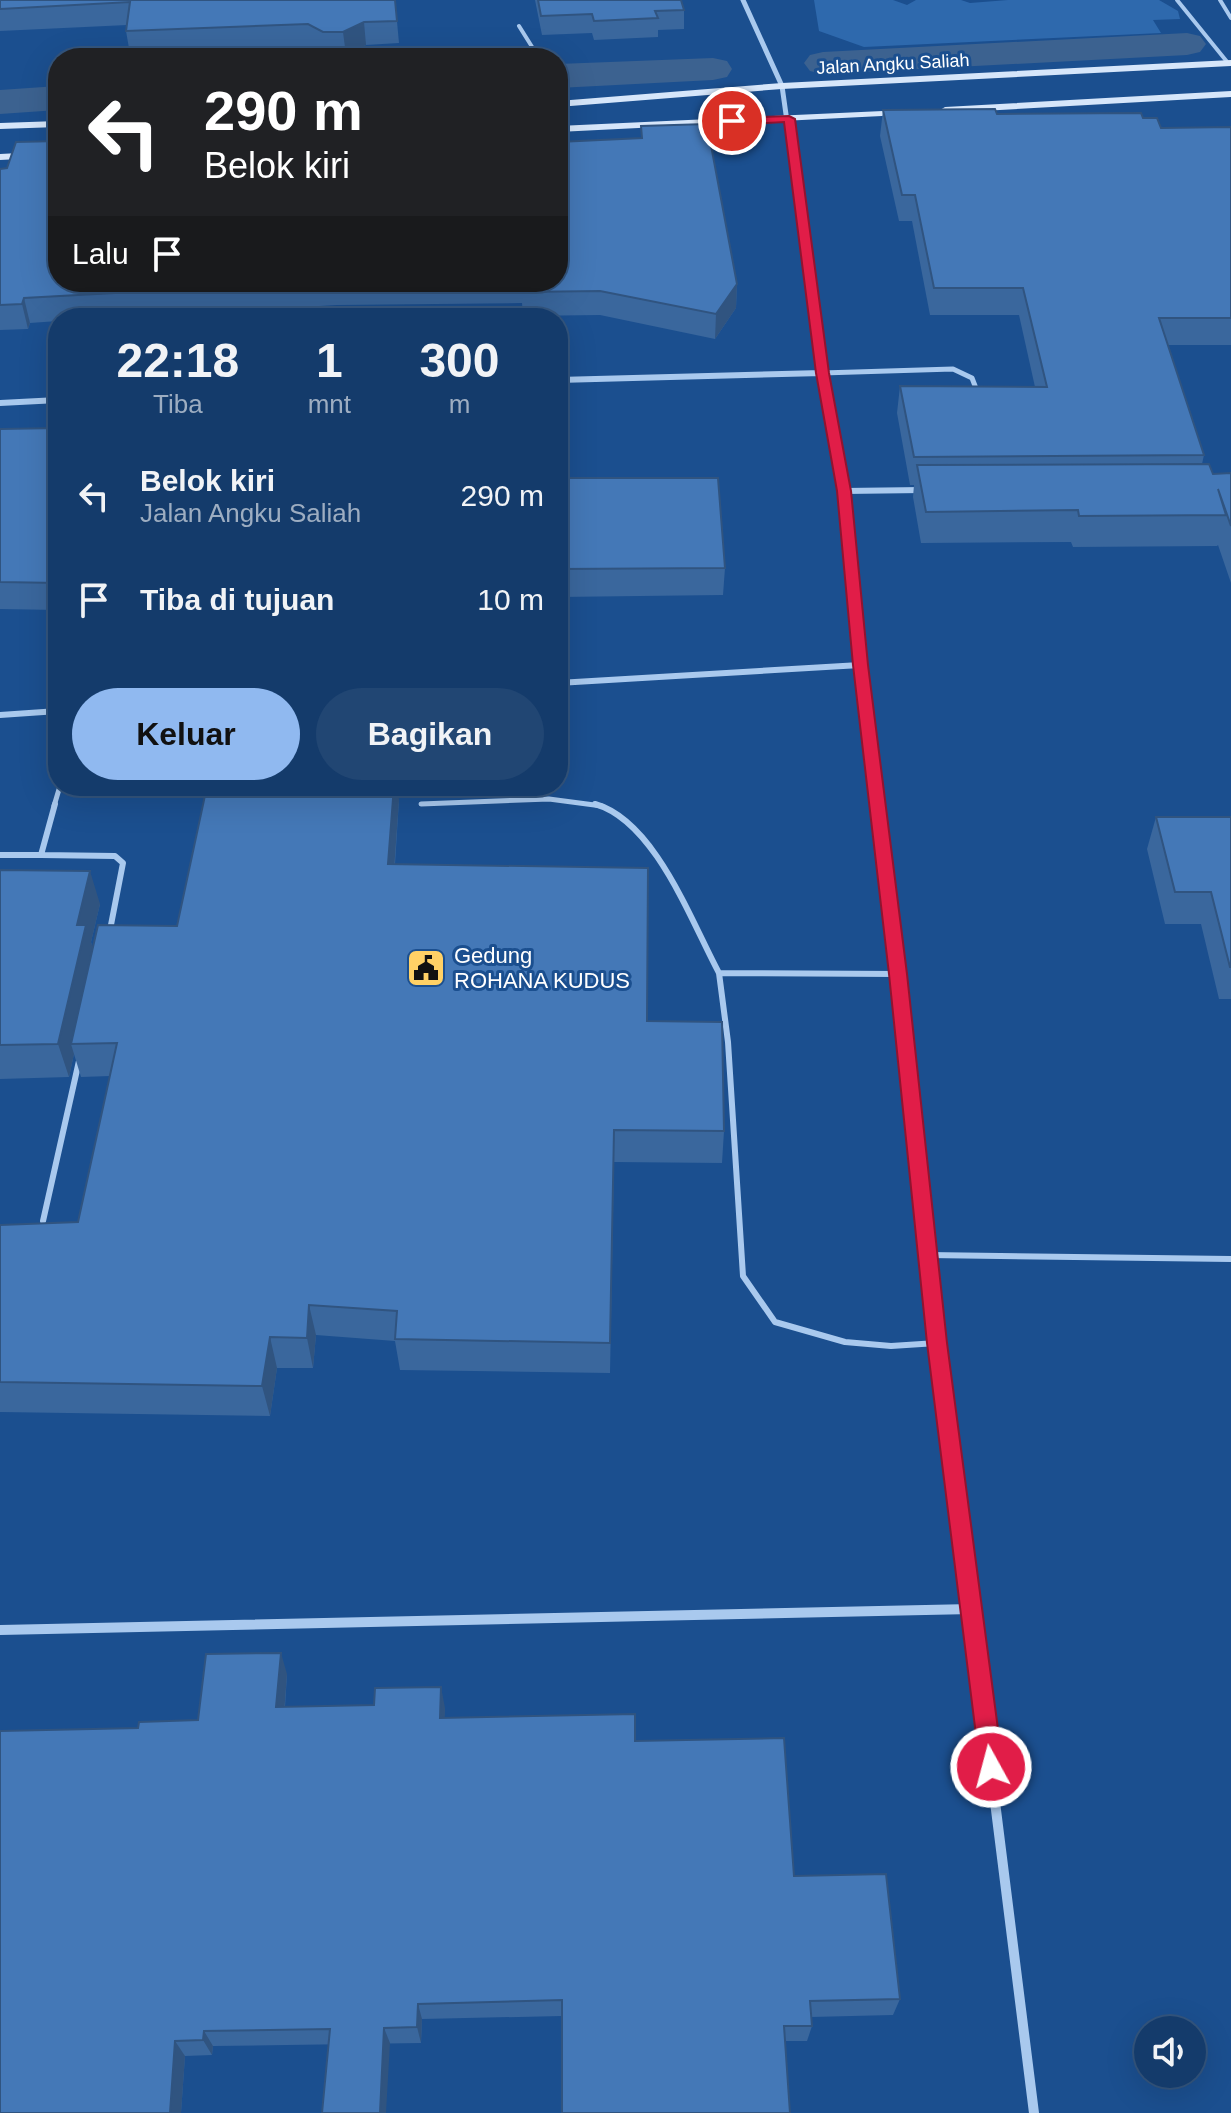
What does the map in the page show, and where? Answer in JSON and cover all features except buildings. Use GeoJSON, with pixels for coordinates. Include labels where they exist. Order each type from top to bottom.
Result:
{"type":"FeatureCollection","features":[{"type":"Feature","properties":{"kind":"main road","name":"Jalan Angku Saliah"},"geometry":{"type":"LineString","coordinates":[[568,101],[782,86],[1229,63]]}},
{"type":"Feature","properties":{"kind":"main road"},"geometry":{"type":"LineString","coordinates":[[933,111],[1231,94]]}},
{"type":"Feature","properties":{"kind":"main road"},"geometry":{"type":"LineString","coordinates":[[568,129],[917,112]]}},
{"type":"Feature","properties":{"kind":"main road"},"geometry":{"type":"LineString","coordinates":[[0,126],[48,124]]}},
{"type":"Feature","properties":{"kind":"main road"},"geometry":{"type":"LineString","coordinates":[[0,157],[48,155]]}},
{"type":"Feature","properties":{"kind":"street"},"geometry":{"type":"LineString","coordinates":[[743,0],[782,86],[789,119],[822,373],[844,491],[860,665],[898,974],[937,1343],[1034,2113]]}},
{"type":"Feature","properties":{"kind":"street"},"geometry":{"type":"LineString","coordinates":[[568,380],[822,373]]}},
{"type":"Feature","properties":{"kind":"street"},"geometry":{"type":"LineString","coordinates":[[0,403],[48,401]]}},
{"type":"Feature","properties":{"kind":"street"},"geometry":{"type":"LineString","coordinates":[[844,491],[937,490]]}},
{"type":"Feature","properties":{"kind":"street"},"geometry":{"type":"LineString","coordinates":[[568,682],[860,665]]}},
{"type":"Feature","properties":{"kind":"street"},"geometry":{"type":"LineString","coordinates":[[0,715],[48,712]]}},
{"type":"Feature","properties":{"kind":"street"},"geometry":{"type":"LineString","coordinates":[[0,1630],[972,1609]]}},
{"type":"Feature","properties":{"kind":"lane"},"geometry":{"type":"LineString","coordinates":[[1177,0],[1229,63]]}},
{"type":"Feature","properties":{"kind":"lane"},"geometry":{"type":"LineString","coordinates":[[1220,0],[1231,18]]}},
{"type":"Feature","properties":{"kind":"lane"},"geometry":{"type":"LineString","coordinates":[[519,26],[533,48]]}},
{"type":"Feature","properties":{"kind":"lane"},"geometry":{"type":"LineString","coordinates":[[822,373],[953,369],[972,378],[980,399]]}},
{"type":"Feature","properties":{"kind":"lane"},"geometry":{"type":"LineString","coordinates":[[41,855],[57,796]]}},
{"type":"Feature","properties":{"kind":"lane"},"geometry":{"type":"LineString","coordinates":[[421,804],[583,801],[619,812],[640,834],[662,869],[719,973],[728,1042],[743,1276],[775,1322],[845,1342],[891,1346],[937,1343]]}},
{"type":"Feature","properties":{"kind":"lane"},"geometry":{"type":"LineString","coordinates":[[0,855],[115,856],[123,863],[109,932]]}},
{"type":"Feature","properties":{"kind":"lane"},"geometry":{"type":"LineString","coordinates":[[719,973],[898,974]]}},
{"type":"Feature","properties":{"kind":"lane"},"geometry":{"type":"LineString","coordinates":[[43,1221],[81,1054]]}},
{"type":"Feature","properties":{"kind":"lane"},"geometry":{"type":"LineString","coordinates":[[928,1255],[1231,1259]]}},
{"type":"Feature","properties":{"kind":"shaded area"},"geometry":{"type":"Polygon","coordinates":[[[814,0],[893,0],[907,5],[916,0],[961,0],[970,3],[1159,0],[1178,11],[1180,19],[1153,20],[1161,33],[864,47],[819,31],[814,0]]]}},
{"type":"Feature","properties":{"kind":"waterway"},"geometry":{"type":"LineString","coordinates":[[823,63],[1187,44]]}},
{"type":"Feature","properties":{"kind":"waterway"},"geometry":{"type":"LineString","coordinates":[[568,76],[713,69]]}},
{"type":"Feature","properties":{"kind":"waterway"},"geometry":{"type":"LineString","coordinates":[[0,102],[48,99]]}},
{"type":"Feature","properties":{"kind":"place","name":"Gedung ROHANA KUDUS"},"geometry":{"type":"Point","coordinates":[426,968]}},
{"type":"Feature","properties":{"kind":"route"},"geometry":{"type":"LineString","coordinates":[[732,121],[789,119],[822,373],[844,491],[860,665],[898,974],[937,1343],[991,1767]]}}]}
